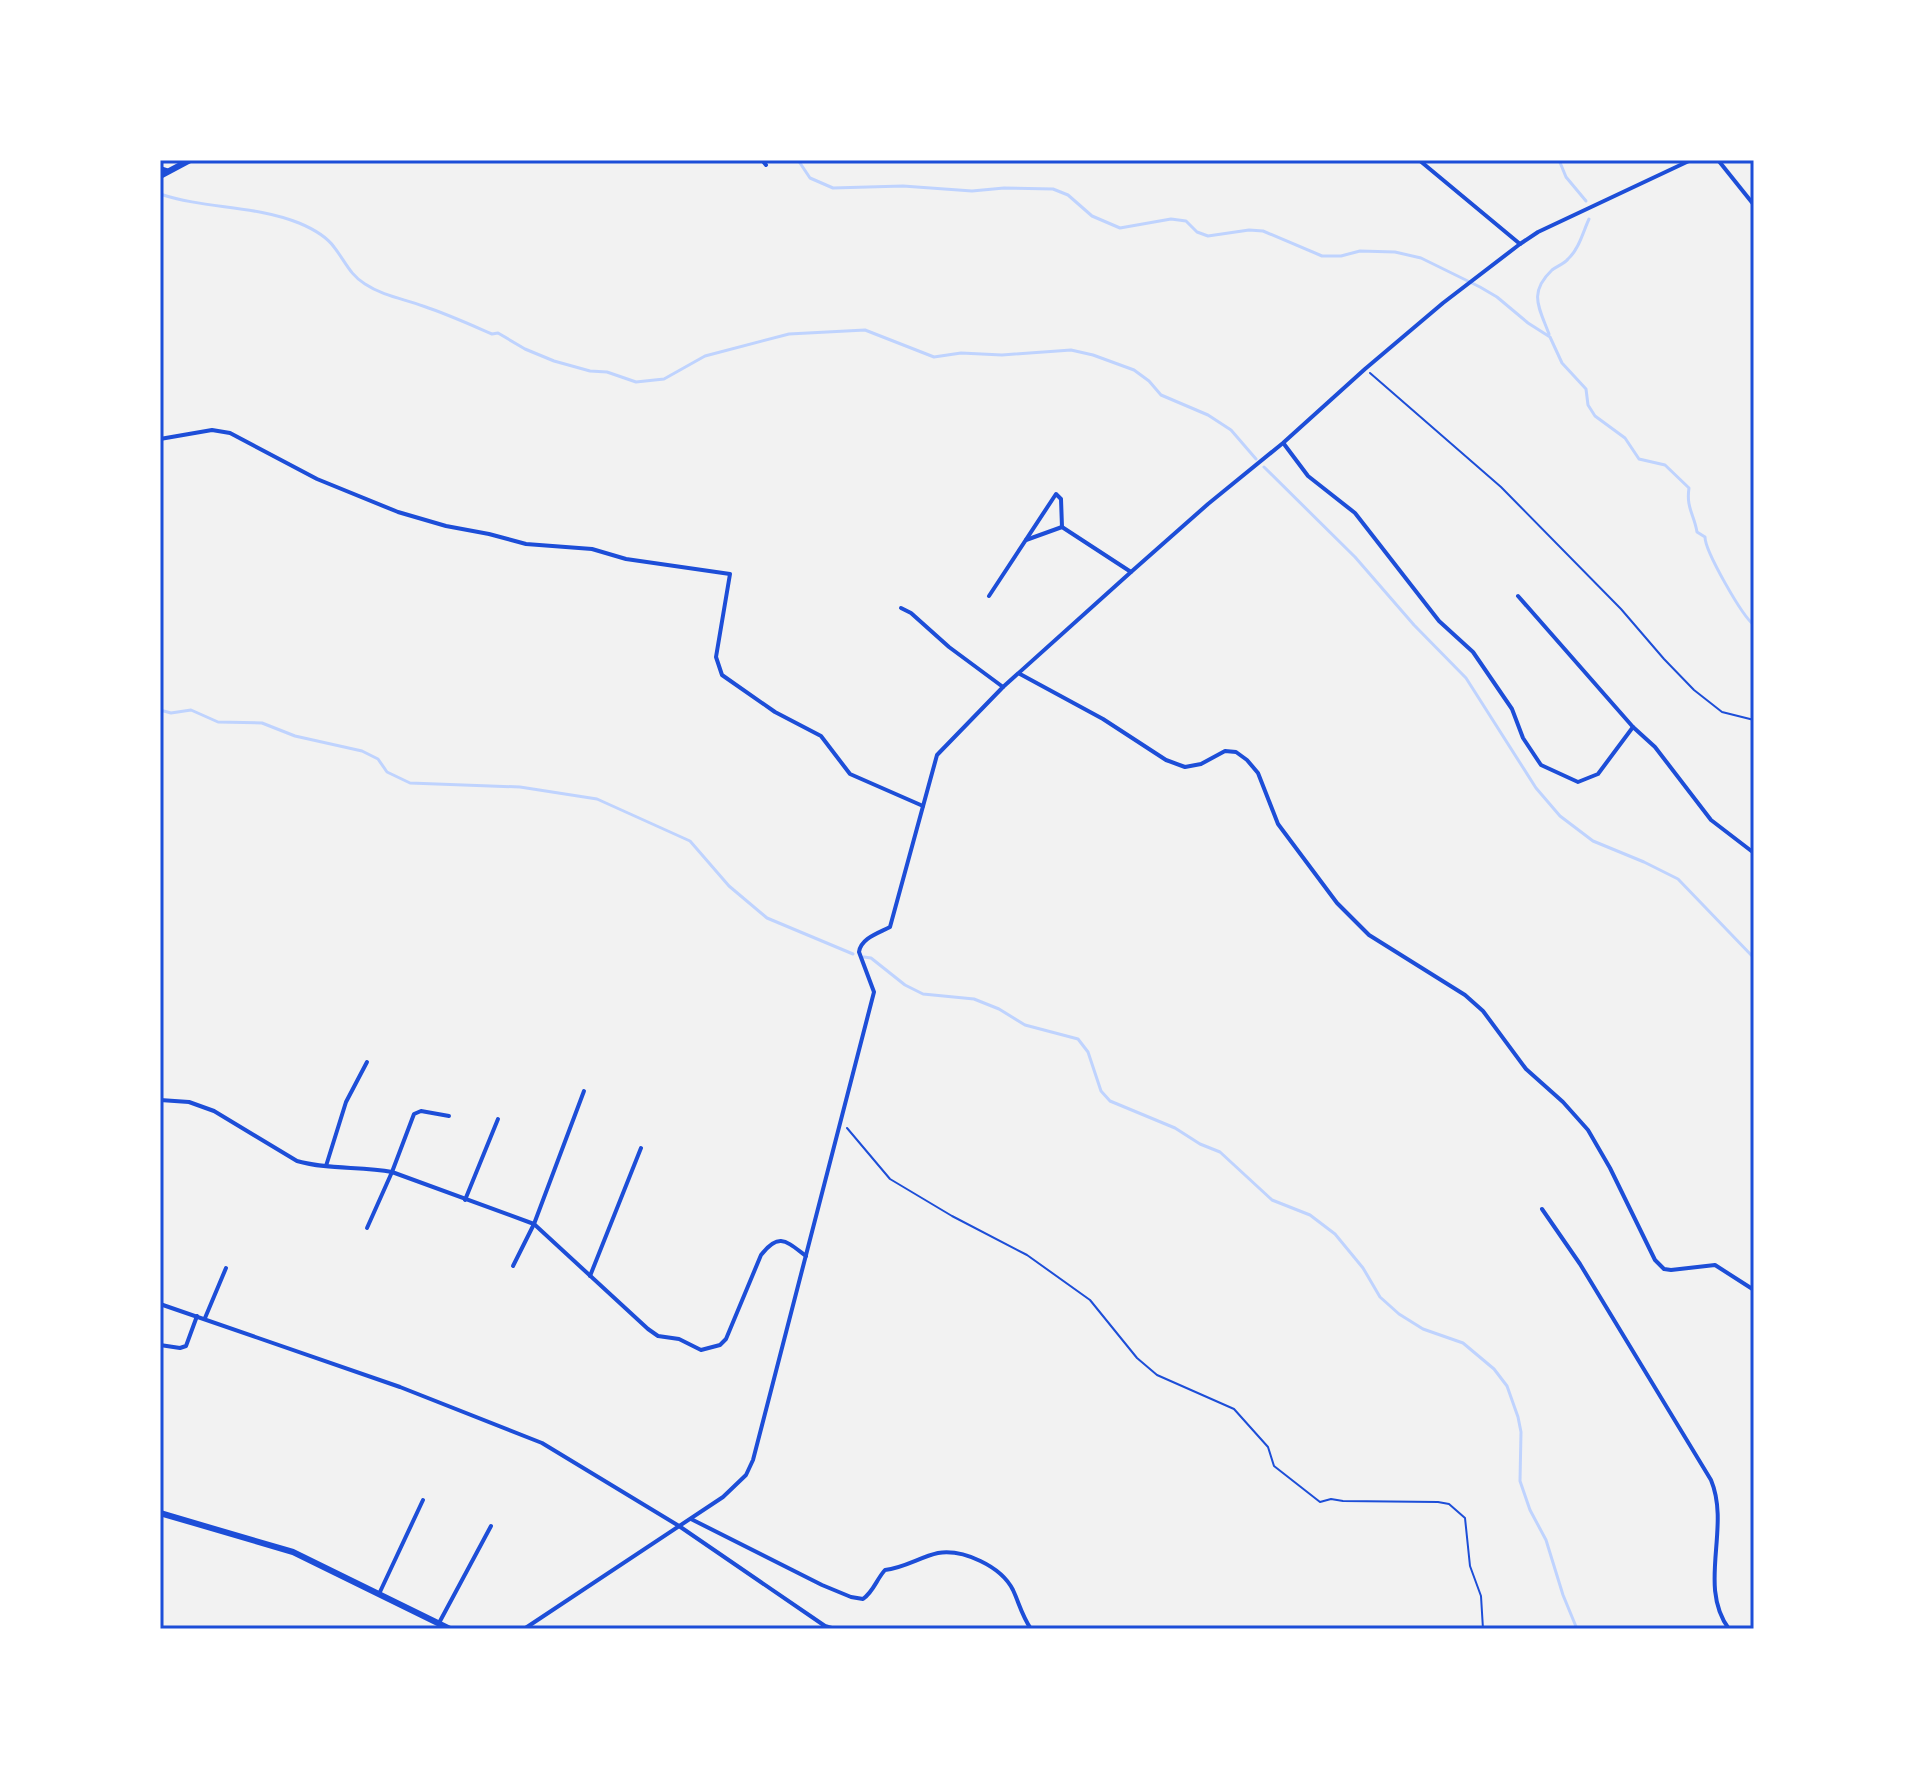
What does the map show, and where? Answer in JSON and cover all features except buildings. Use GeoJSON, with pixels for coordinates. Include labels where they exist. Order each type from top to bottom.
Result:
{"type":"FeatureCollection","features":[{"type":"Feature","properties":{"kind":"main road"},"geometry":{"type":"LineString","coordinates":[[160,176],[190,160]]}},
{"type":"Feature","properties":{"kind":"main road"},"geometry":{"type":"LineString","coordinates":[[160,1513],[293,1552],[450,1629]]}},
{"type":"Feature","properties":{"kind":"street"},"geometry":{"type":"LineString","coordinates":[[762,160],[766,165]]}},
{"type":"Feature","properties":{"kind":"street"},"geometry":{"type":"LineString","coordinates":[[1419,160],[1520,244]]}},
{"type":"Feature","properties":{"kind":"street"},"geometry":{"type":"LineString","coordinates":[[524,1629],[723,1497],[746,1475],[753,1460],[874,992],[859,946],[890,927],[937,755],[1003,687],[1131,572],[1443,303],[1538,232],[1691,160]]}},
{"type":"Feature","properties":{"kind":"street"},"geometry":{"type":"LineString","coordinates":[[1718,160],[1754,205]]}},
{"type":"Feature","properties":{"kind":"street"},"geometry":{"type":"LineString","coordinates":[[160,168],[169,171]]}},
{"type":"Feature","properties":{"kind":"street"},"geometry":{"type":"LineString","coordinates":[[160,439],[212,430],[230,433],[317,479],[398,512],[446,526],[526,544],[592,549],[626,559],[730,574],[716,657],[722,675],[775,712],[821,736],[850,774],[923,806]]}},
{"type":"Feature","properties":{"kind":"street"},"geometry":{"type":"LineString","coordinates":[[1283,443],[1308,476],[1355,513],[1439,621],[1473,652],[1512,709],[1523,738],[1541,765],[1578,782],[1598,774],[1633,727]]}},
{"type":"Feature","properties":{"kind":"street"},"geometry":{"type":"LineString","coordinates":[[989,596],[1056,494],[1061,499],[1062,527]]}},
{"type":"Feature","properties":{"kind":"street"},"geometry":{"type":"LineString","coordinates":[[1062,527],[1131,572]]}},
{"type":"Feature","properties":{"kind":"street"},"geometry":{"type":"LineString","coordinates":[[1026,540],[1062,527]]}},
{"type":"Feature","properties":{"kind":"street"},"geometry":{"type":"LineString","coordinates":[[1518,596],[1633,727],[1655,747],[1711,820],[1754,853]]}},
{"type":"Feature","properties":{"kind":"street"},"geometry":{"type":"LineString","coordinates":[[901,608],[1003,687]]}},
{"type":"Feature","properties":{"kind":"street"},"geometry":{"type":"LineString","coordinates":[[1020,674],[1103,719],[1166,760],[1185,767],[1201,764],[1225,751],[1236,752],[1247,760],[1258,773],[1278,824],[1337,903],[1369,935],[1465,995],[1483,1011],[1526,1069],[1563,1102],[1588,1130],[1655,1260],[1664,1269],[1671,1270],[1709,1263],[1754,1290]]}},
{"type":"Feature","properties":{"kind":"street"},"geometry":{"type":"LineString","coordinates":[[326,1166],[346,1102],[367,1062]]}},
{"type":"Feature","properties":{"kind":"street"},"geometry":{"type":"LineString","coordinates":[[513,1266],[534,1224],[584,1091]]}},
{"type":"Feature","properties":{"kind":"street"},"geometry":{"type":"LineString","coordinates":[[160,1100],[202,1106],[288,1157],[311,1165],[392,1172],[534,1224],[648,1329],[658,1336],[679,1339],[701,1350],[720,1345],[726,1339],[761,1255],[768,1246],[776,1241],[787,1241],[806,1256]]}},
{"type":"Feature","properties":{"kind":"street"},"geometry":{"type":"LineString","coordinates":[[367,1228],[414,1114],[421,1111],[449,1116]]}},
{"type":"Feature","properties":{"kind":"street"},"geometry":{"type":"LineString","coordinates":[[465,1200],[498,1119]]}},
{"type":"Feature","properties":{"kind":"street"},"geometry":{"type":"LineString","coordinates":[[590,1276],[641,1148]]}},
{"type":"Feature","properties":{"kind":"street"},"geometry":{"type":"LineString","coordinates":[[1542,1209],[1580,1264],[1711,1480],[1719,1513],[1715,1602],[1729,1629]]}},
{"type":"Feature","properties":{"kind":"street"},"geometry":{"type":"LineString","coordinates":[[205,1318],[226,1268]]}},
{"type":"Feature","properties":{"kind":"street"},"geometry":{"type":"LineString","coordinates":[[160,1304],[400,1387],[542,1443],[679,1526],[825,1626],[835,1629]]}},
{"type":"Feature","properties":{"kind":"street"},"geometry":{"type":"LineString","coordinates":[[160,1345],[186,1346],[197,1316]]}},
{"type":"Feature","properties":{"kind":"street"},"geometry":{"type":"LineString","coordinates":[[379,1594],[423,1500]]}},
{"type":"Feature","properties":{"kind":"street"},"geometry":{"type":"LineString","coordinates":[[691,1519],[822,1585],[863,1599],[872,1593],[885,1570],[897,1569],[934,1554],[951,1552],[964,1555],[1002,1574],[1031,1629]]}},
{"type":"Feature","properties":{"kind":"street"},"geometry":{"type":"LineString","coordinates":[[439,1623],[491,1526]]}},
{"type":"Feature","properties":{"kind":"path"},"geometry":{"type":"LineString","coordinates":[[1365,369],[1501,487],[1621,609],[1694,690],[1722,712],[1754,720]]}},
{"type":"Feature","properties":{"kind":"path"},"geometry":{"type":"LineString","coordinates":[[841,1120],[890,1179],[1027,1255],[1090,1300],[1137,1358],[1157,1375],[1234,1409],[1268,1447],[1274,1466],[1320,1502],[1331,1499],[1449,1504],[1465,1518],[1470,1566],[1481,1596],[1483,1629]]}},
{"type":"Feature","properties":{"kind":"waterway"},"geometry":{"type":"LineString","coordinates":[[798,160],[810,178],[833,188],[1053,189],[1068,195],[1092,216],[1120,228],[1171,219],[1186,221],[1197,232],[1208,236],[1263,231],[1322,256],[1341,256],[1360,251],[1395,252],[1421,258],[1497,297],[1550,337],[1562,363],[1586,389],[1588,405],[1595,416],[1625,438],[1639,459],[1665,465],[1689,488],[1689,506],[1697,532],[1705,537],[1725,583],[1754,625]]}},
{"type":"Feature","properties":{"kind":"waterway"},"geometry":{"type":"LineString","coordinates":[[1559,160],[1566,177],[1586,201]]}},
{"type":"Feature","properties":{"kind":"waterway"},"geometry":{"type":"LineString","coordinates":[[160,194],[265,213],[299,223],[327,239],[355,276],[372,288],[492,334],[498,333],[554,361],[590,371],[607,372],[636,382],[664,379],[705,356],[789,334],[865,330],[934,357],[961,353],[1002,355],[1071,350],[1134,370],[1161,395],[1208,415],[1231,430],[1256,459]]}},
{"type":"Feature","properties":{"kind":"waterway"},"geometry":{"type":"LineString","coordinates":[[1549,334],[1538,300],[1540,286],[1552,270],[1572,255],[1589,219]]}},
{"type":"Feature","properties":{"kind":"waterway"},"geometry":{"type":"LineString","coordinates":[[1264,467],[1355,557],[1414,625],[1466,678],[1536,788],[1560,816],[1593,841],[1678,879],[1754,958]]}},
{"type":"Feature","properties":{"kind":"waterway"},"geometry":{"type":"LineString","coordinates":[[160,710],[171,713],[191,710],[218,722],[262,723],[295,736],[362,751],[378,759],[387,772],[410,783],[520,787],[597,799],[690,841],[729,886],[767,918],[853,954]]}},
{"type":"Feature","properties":{"kind":"waterway"},"geometry":{"type":"LineString","coordinates":[[864,957],[871,958],[905,985],[923,994],[974,999],[999,1009],[1025,1025],[1078,1039],[1088,1052],[1101,1091],[1110,1101],[1175,1128],[1220,1152],[1272,1200],[1310,1215],[1335,1234],[1363,1268],[1380,1297],[1399,1314],[1423,1329],[1463,1343],[1494,1369],[1507,1386],[1518,1417],[1521,1432],[1520,1481],[1530,1510],[1546,1540],[1577,1629]]}}]}
